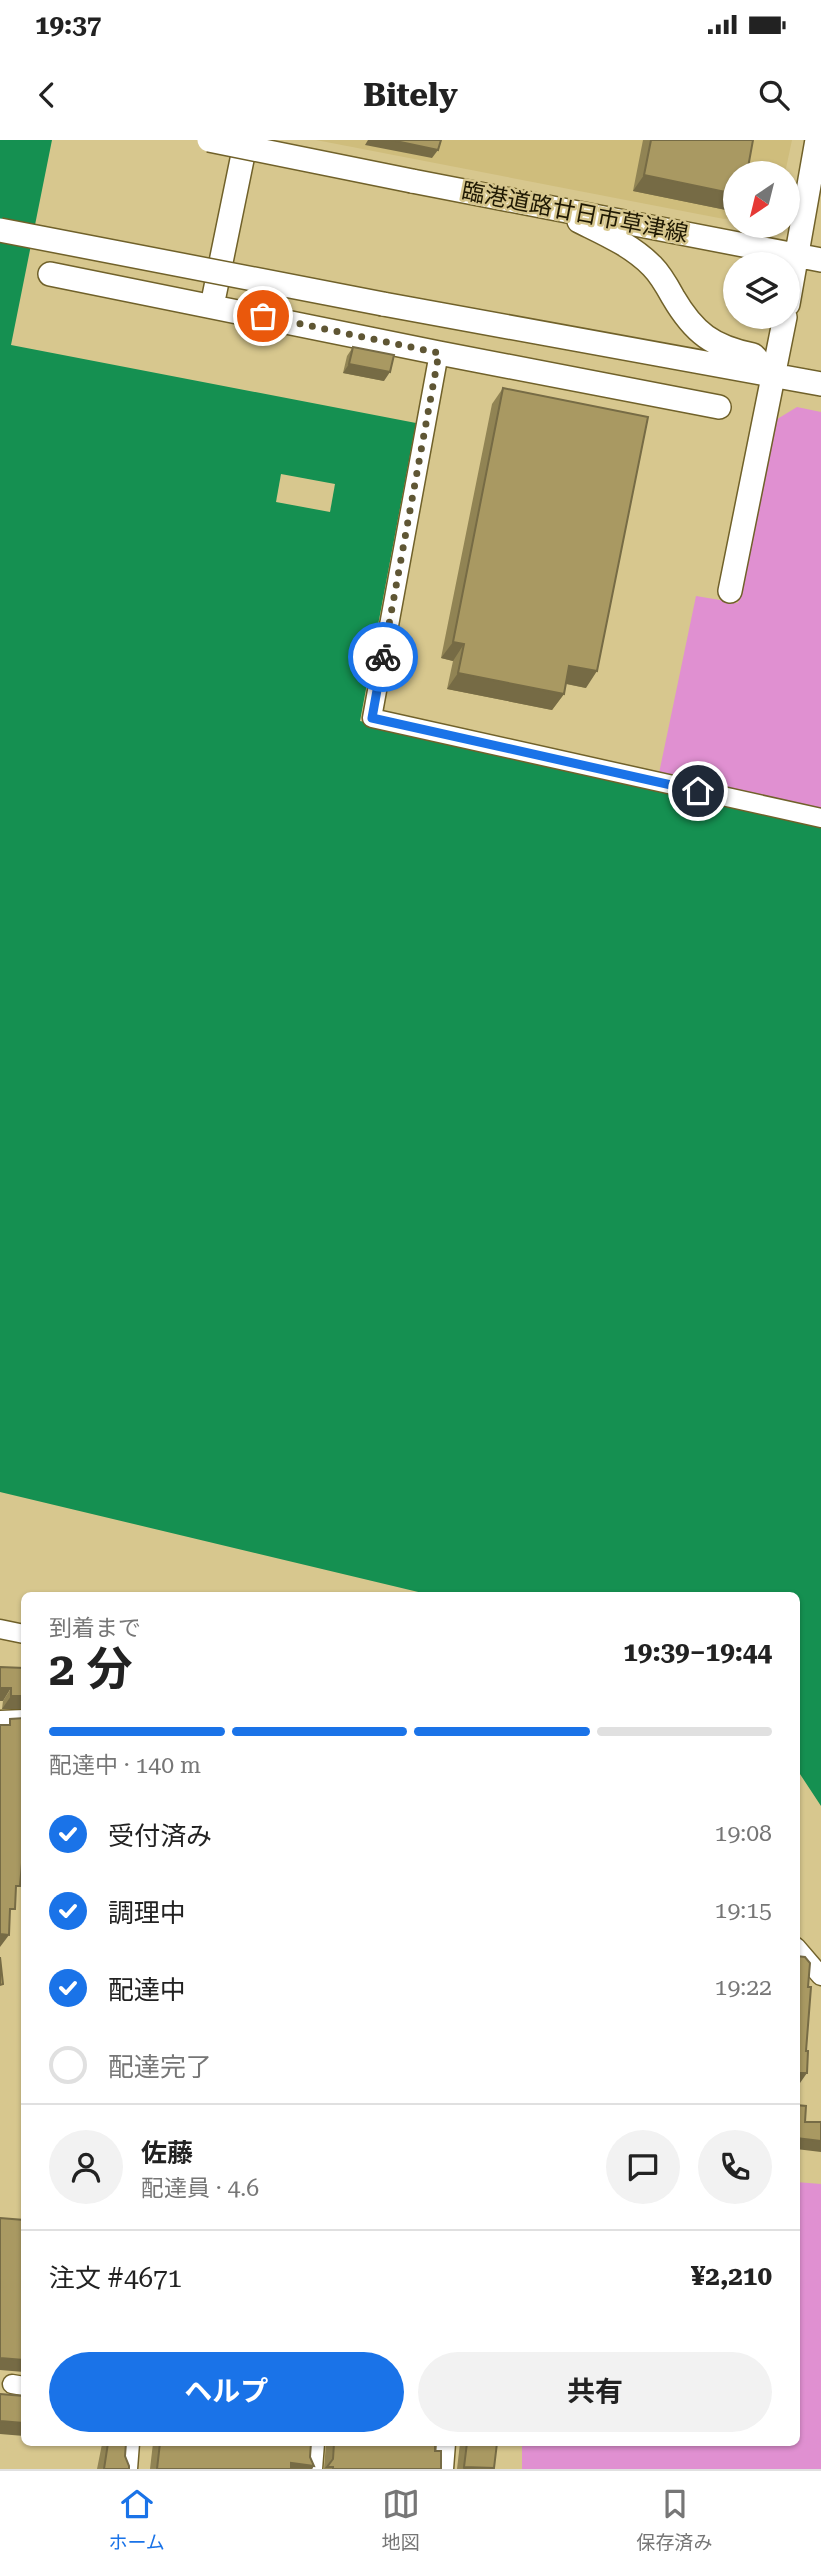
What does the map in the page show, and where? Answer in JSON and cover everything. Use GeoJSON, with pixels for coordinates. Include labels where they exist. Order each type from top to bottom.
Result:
{"type":"FeatureCollection","features":[{"type":"Feature","properties":{"kind":"street","name":"臨港道路廿日市草津線"},"geometry":{"type":"LineString","coordinates":[[209,140],[782,252]]}},
{"type":"Feature","properties":{"kind":"street"},"geometry":{"type":"LineString","coordinates":[[212,306],[246,140]]}},
{"type":"Feature","properties":{"kind":"street"},"geometry":{"type":"LineString","coordinates":[[798,252],[817,140]]}},
{"type":"Feature","properties":{"kind":"street"},"geometry":{"type":"LineString","coordinates":[[549,207],[626,244],[655,269],[681,310],[704,335],[727,350],[753,355],[774,374]]}},
{"type":"Feature","properties":{"kind":"street"},"geometry":{"type":"LineString","coordinates":[[0,230],[383,304],[821,384]]}},
{"type":"Feature","properties":{"kind":"street","name":"臨港道路廿日市草津線"},"geometry":{"type":"LineString","coordinates":[[800,256],[821,260]]}},
{"type":"Feature","properties":{"kind":"street"},"geometry":{"type":"LineString","coordinates":[[800,257],[821,272]]}},
{"type":"Feature","properties":{"kind":"street"},"geometry":{"type":"LineString","coordinates":[[50,274],[719,407]]}},
{"type":"Feature","properties":{"kind":"street"},"geometry":{"type":"LineString","coordinates":[[730,591],[783,329]]}},
{"type":"Feature","properties":{"kind":"street"},"geometry":{"type":"LineString","coordinates":[[439,353],[372,718],[821,818]]}},
{"type":"Feature","properties":{"kind":"street"},"geometry":{"type":"LineString","coordinates":[[0,1629],[21,1632]]}},
{"type":"Feature","properties":{"kind":"street"},"geometry":{"type":"LineString","coordinates":[[0,1720],[21,1719]]}},
{"type":"Feature","properties":{"kind":"street"},"geometry":{"type":"LineString","coordinates":[[800,1952],[821,1976]]}},
{"type":"Feature","properties":{"kind":"street"},"geometry":{"type":"LineString","coordinates":[[128,2469],[130,2446]]}},
{"type":"Feature","properties":{"kind":"street"},"geometry":{"type":"LineString","coordinates":[[313,2469],[315,2446]]}},
{"type":"Feature","properties":{"kind":"street"},"geometry":{"type":"LineString","coordinates":[[444,2469],[446,2446]]}},
{"type":"Feature","properties":{"kind":"shaded area"},"geometry":{"type":"Polygon","coordinates":[[[0,140],[52,140],[11,345],[416,423],[360,721],[821,822],[821,1806],[800,1774],[800,1592],[418,1592],[0,1492],[0,140]]]}},
{"type":"Feature","properties":{"kind":"shaded area"},"geometry":{"type":"Polygon","coordinates":[[[316,140],[792,140],[788,161],[723,161],[723,219],[316,140]]]}},
{"type":"Feature","properties":{"kind":"shaded area"},"geometry":{"type":"Polygon","coordinates":[[[797,407],[821,412],[821,813],[658,778],[696,596],[738,603],[774,421],[797,407]]]}},
{"type":"Feature","properties":{"kind":"shaded area"},"geometry":{"type":"Polygon","coordinates":[[[800,2182],[821,2184],[821,2469],[522,2469],[522,2446],[800,2446],[800,2182]]]}},
{"type":"Feature","properties":{"kind":"pier"},"geometry":{"type":"Polygon","coordinates":[[[281,474],[335,484],[330,512],[276,502],[281,474]]]}},
{"type":"Feature","properties":{"kind":"building"},"geometry":{"type":"Polygon","coordinates":[[[391,140],[441,140],[438,150],[391,140]]]}},
{"type":"Feature","properties":{"kind":"building"},"geometry":{"type":"Polygon","coordinates":[[[651,140],[753,140],[749,161],[723,161],[723,191],[644,175],[651,140]]]}},
{"type":"Feature","properties":{"kind":"building"},"geometry":{"type":"Polygon","coordinates":[[[353,347],[394,355],[390,372],[349,364],[353,347]]]}},
{"type":"Feature","properties":{"kind":"building"},"geometry":{"type":"Polygon","coordinates":[[[503,388],[648,417],[597,671],[569,666],[564,694],[458,673],[464,644],[453,642],[503,388]]]}},
{"type":"Feature","properties":{"kind":"building"},"geometry":{"type":"Polygon","coordinates":[[[0,1667],[21,1668],[21,1696],[11,1696],[11,1688],[0,1688],[0,1667]]]}},
{"type":"Feature","properties":{"kind":"building"},"geometry":{"type":"Polygon","coordinates":[[[21,1718],[21,1874],[20,1886],[16,1886],[15,1909],[10,1909],[9,1935],[0,1934],[0,1725],[10,1725],[10,1719],[21,1718]]]}},
{"type":"Feature","properties":{"kind":"building"},"geometry":{"type":"Polygon","coordinates":[[[800,1956],[805,1957],[810,1963],[807,2073],[800,2073],[800,1956]]]}},
{"type":"Feature","properties":{"kind":"building"},"geometry":{"type":"Polygon","coordinates":[[[0,1957],[3,1984],[0,1985],[0,1957]]]}},
{"type":"Feature","properties":{"kind":"building"},"geometry":{"type":"Polygon","coordinates":[[[800,2105],[806,2106],[805,2122],[821,2122],[821,2141],[800,2138],[800,2105]]]}},
{"type":"Feature","properties":{"kind":"building"},"geometry":{"type":"Polygon","coordinates":[[[0,2218],[21,2220],[21,2360],[0,2358],[0,2218]]]}},
{"type":"Feature","properties":{"kind":"building"},"geometry":{"type":"Polygon","coordinates":[[[0,2394],[21,2396],[21,2423],[0,2421],[0,2394]]]}},
{"type":"Feature","properties":{"kind":"building"},"geometry":{"type":"Polygon","coordinates":[[[108,2446],[126,2446],[125,2456],[129,2469],[104,2469],[108,2446]]]}},
{"type":"Feature","properties":{"kind":"building"},"geometry":{"type":"Polygon","coordinates":[[[160,2446],[311,2446],[310,2457],[314,2466],[291,2463],[291,2469],[157,2469],[160,2446]]]}},
{"type":"Feature","properties":{"kind":"building"},"geometry":{"type":"Polygon","coordinates":[[[334,2446],[435,2446],[435,2451],[441,2451],[441,2469],[327,2467],[333,2459],[334,2446]]]}},
{"type":"Feature","properties":{"kind":"building"},"geometry":{"type":"Polygon","coordinates":[[[467,2446],[497,2446],[494,2468],[464,2467],[467,2446]]]}},
{"type":"Feature","properties":{"kind":"way so far"},"geometry":{"type":"LineString","coordinates":[[263,316],[439,353],[383,657]]}},
{"type":"Feature","properties":{"kind":"route"},"geometry":{"type":"LineString","coordinates":[[383,657],[372,718],[698,791]]}}]}
